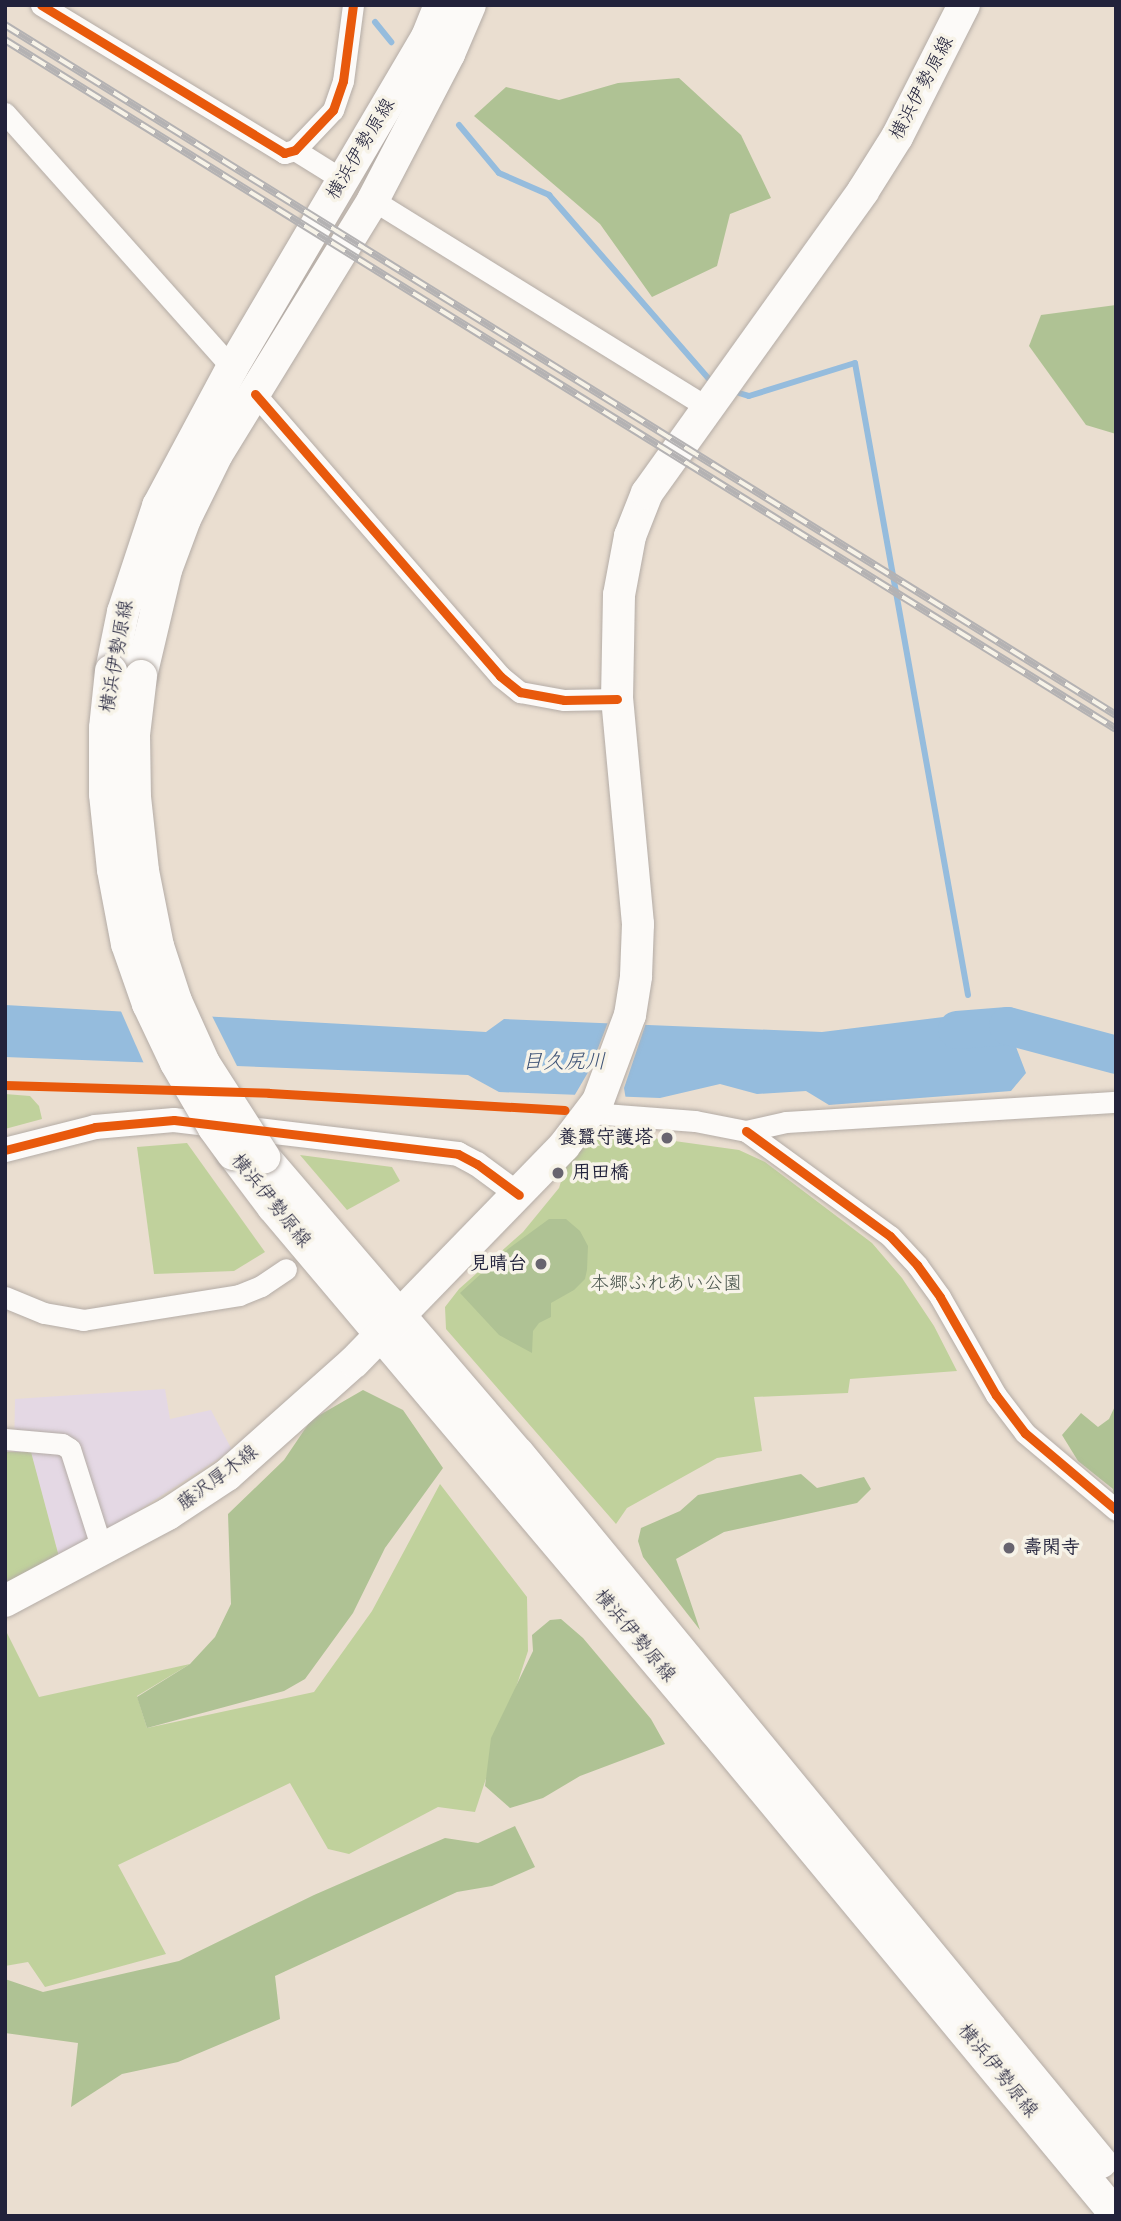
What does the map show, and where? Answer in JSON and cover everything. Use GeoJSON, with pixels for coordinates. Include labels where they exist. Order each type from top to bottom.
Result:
{"type":"FeatureCollection","features":[{"type":"Feature","properties":{"kind":"main road","name":"横浜伊勢原線"},"geometry":{"type":"LineString","coordinates":[[440,5],[427,37],[232,368],[158,506],[126,601],[126,673],[134,735],[135,797],[144,872],[158,946],[176,1001],[204,1063],[264,1157],[390,1324],[750,1773],[1116,2215]]}},
{"type":"Feature","properties":{"kind":"main road","name":"横浜伊勢原線"},"geometry":{"type":"LineString","coordinates":[[470,5],[450,54],[373,200],[217,454],[185,519],[105,728],[105,794],[113,870],[127,944],[148,1004],[176,1063],[233,1154],[273,1208],[351,1296],[390,1324],[1116,2181]]}},
{"type":"Feature","properties":{"kind":"main road","name":"横浜伊勢原線"},"geometry":{"type":"LineString","coordinates":[[592,1111],[630,1015],[636,976],[638,924],[617,699],[619,595],[630,536],[647,494],[863,191],[897,137],[964,5]]}},
{"type":"Feature","properties":{"kind":"main road"},"geometry":{"type":"LineString","coordinates":[[390,1324],[519,1195],[592,1111]]}},
{"type":"Feature","properties":{"kind":"main road","name":"藤沢厚木線"},"geometry":{"type":"LineString","coordinates":[[5,1601],[168,1514],[227,1475],[341,1374],[390,1324]]}},
{"type":"Feature","properties":{"kind":"street"},"geometry":{"type":"LineString","coordinates":[[41,5],[284,153],[295,150],[333,110],[343,81],[353,5]]}},
{"type":"Feature","properties":{"kind":"street"},"geometry":{"type":"LineString","coordinates":[[5,113],[232,368]]}},
{"type":"Feature","properties":{"kind":"street"},"geometry":{"type":"LineString","coordinates":[[295,150],[343,180]]}},
{"type":"Feature","properties":{"kind":"street"},"geometry":{"type":"LineString","coordinates":[[373,200],[718,394]]}},
{"type":"Feature","properties":{"kind":"street"},"geometry":{"type":"LineString","coordinates":[[255,394],[500,676],[520,692],[564,700],[617,699]]}},
{"type":"Feature","properties":{"kind":"street"},"geometry":{"type":"LineString","coordinates":[[592,1111],[695,1121],[746,1130],[786,1122],[1116,1102]]}},
{"type":"Feature","properties":{"kind":"street"},"geometry":{"type":"LineString","coordinates":[[5,1150],[95,1127],[174,1120],[458,1154],[477,1164],[519,1195]]}},
{"type":"Feature","properties":{"kind":"street"},"geometry":{"type":"LineString","coordinates":[[746,1130],[890,1236],[917,1265],[940,1297],[996,1395],[1025,1433],[1116,1510]]}},
{"type":"Feature","properties":{"kind":"street"},"geometry":{"type":"LineString","coordinates":[[5,1297],[44,1313],[83,1320],[239,1295],[261,1286],[286,1269]]}},
{"type":"Feature","properties":{"kind":"street"},"geometry":{"type":"LineString","coordinates":[[5,1439],[62,1444],[70,1449],[102,1549]]}},
{"type":"Feature","properties":{"kind":"shaded area"},"geometry":{"type":"Polygon","coordinates":[[[165,1389],[170,1419],[211,1410],[232,1450],[107,1531],[59,1557],[31,1453],[14,1452],[15,1399],[165,1389]]]}},
{"type":"Feature","properties":{"kind":"green space"},"geometry":{"type":"Polygon","coordinates":[[[679,78],[741,135],[771,198],[730,214],[717,266],[652,297],[600,224],[474,116],[506,87],[559,100],[618,83],[679,78]]]}},
{"type":"Feature","properties":{"kind":"green space"},"geometry":{"type":"Polygon","coordinates":[[[1116,305],[1116,434],[1086,425],[1029,346],[1041,315],[1116,305]]]}},
{"type":"Feature","properties":{"kind":"green space"},"geometry":{"type":"Polygon","coordinates":[[[5,1094],[30,1096],[39,1106],[42,1119],[5,1129],[5,1094]]]}},
{"type":"Feature","properties":{"kind":"green space","name":"本郷ふれあい公園"},"geometry":{"type":"Polygon","coordinates":[[[617,1133],[739,1150],[765,1162],[872,1243],[902,1278],[934,1326],[957,1371],[850,1379],[848,1393],[754,1397],[762,1451],[717,1458],[627,1508],[616,1524],[446,1329],[445,1307],[459,1289],[523,1232],[559,1188],[565,1169],[585,1144],[600,1135],[617,1133]]]}},
{"type":"Feature","properties":{"kind":"green space"},"geometry":{"type":"Polygon","coordinates":[[[187,1143],[265,1252],[234,1271],[154,1274],[137,1147],[187,1143]]]}},
{"type":"Feature","properties":{"kind":"green space"},"geometry":{"type":"Polygon","coordinates":[[[300,1155],[392,1167],[400,1181],[347,1210],[300,1155]]]}},
{"type":"Feature","properties":{"kind":"green space"},"geometry":{"type":"Polygon","coordinates":[[[549,1219],[566,1219],[580,1231],[588,1246],[587,1270],[585,1279],[574,1290],[551,1303],[551,1317],[539,1323],[533,1331],[532,1353],[499,1335],[460,1293],[508,1249],[549,1219]]]}},
{"type":"Feature","properties":{"kind":"green space"},"geometry":{"type":"Polygon","coordinates":[[[363,1390],[403,1410],[443,1468],[385,1548],[353,1613],[305,1679],[284,1691],[147,1728],[137,1697],[190,1664],[215,1637],[231,1604],[228,1514],[284,1460],[311,1420],[363,1390]]]}},
{"type":"Feature","properties":{"kind":"green space"},"geometry":{"type":"Polygon","coordinates":[[[1116,1404],[1116,1514],[1112,1510],[1113,1489],[1078,1461],[1062,1435],[1081,1413],[1098,1427],[1109,1419],[1116,1404]]]}},
{"type":"Feature","properties":{"kind":"green space"},"geometry":{"type":"Polygon","coordinates":[[[5,1452],[31,1452],[59,1557],[5,1583],[5,1452]]]}},
{"type":"Feature","properties":{"kind":"green space"},"geometry":{"type":"Polygon","coordinates":[[[801,1474],[817,1488],[864,1477],[871,1489],[857,1503],[724,1532],[676,1559],[700,1630],[643,1557],[638,1541],[641,1528],[680,1511],[698,1495],[801,1474]]]}},
{"type":"Feature","properties":{"kind":"green space"},"geometry":{"type":"Polygon","coordinates":[[[440,1484],[527,1597],[528,1651],[475,1812],[438,1807],[349,1854],[328,1849],[290,1783],[118,1865],[166,1954],[45,1987],[28,1962],[5,1966],[5,1629],[39,1697],[190,1664],[137,1696],[147,1728],[314,1692],[372,1611],[440,1484]]]}},
{"type":"Feature","properties":{"kind":"green space"},"geometry":{"type":"Polygon","coordinates":[[[561,1619],[583,1638],[651,1719],[665,1744],[580,1776],[543,1798],[510,1808],[485,1786],[491,1738],[533,1651],[532,1635],[550,1620],[561,1619]]]}},
{"type":"Feature","properties":{"kind":"green space"},"geometry":{"type":"Polygon","coordinates":[[[515,1826],[535,1867],[492,1886],[457,1892],[275,1976],[280,2019],[178,2062],[122,2074],[71,2107],[78,2043],[5,2033],[5,1979],[43,1992],[179,1961],[314,1895],[445,1838],[478,1843],[515,1826]]]}},
{"type":"Feature","properties":{"kind":"water"},"geometry":{"type":"Polygon","coordinates":[[[5,1005],[486,1032],[504,1019],[822,1032],[992,1011],[1008,1026],[1026,1073],[1011,1091],[829,1105],[806,1091],[757,1094],[720,1084],[660,1098],[499,1092],[468,1075],[5,1057],[5,1005]]]}},
{"type":"Feature","properties":{"kind":"pier"},"geometry":{"type":"Polygon","coordinates":[[[120,1009],[211,1014],[239,1070],[145,1066],[120,1009]]]}},
{"type":"Feature","properties":{"kind":"pier"},"geometry":{"type":"Polygon","coordinates":[[[610,1017],[647,1020],[624,1088],[626,1100],[573,1098],[590,1069],[610,1017]]]}},
{"type":"Feature","properties":{"kind":"waterway"},"geometry":{"type":"LineString","coordinates":[[375,22],[391,42]]}},
{"type":"Feature","properties":{"kind":"waterway"},"geometry":{"type":"LineString","coordinates":[[459,125],[499,173],[549,195],[709,379]]}},
{"type":"Feature","properties":{"kind":"waterway"},"geometry":{"type":"LineString","coordinates":[[739,393],[749,396],[855,363],[968,995]]}},
{"type":"Feature","properties":{"kind":"waterway","name":"目久尻川"},"geometry":{"type":"LineString","coordinates":[[957,1030],[1008,1026],[1116,1055]]}},
{"type":"Feature","properties":{"kind":"railway"},"geometry":{"type":"LineString","coordinates":[[5,25],[1116,715]]}},
{"type":"Feature","properties":{"kind":"railway"},"geometry":{"type":"LineString","coordinates":[[5,40],[1116,729]]}},
{"type":"Feature","properties":{"kind":"cycle path"},"geometry":{"type":"LineString","coordinates":[[41,5],[284,153],[295,150],[333,110],[343,81],[353,5]]}},
{"type":"Feature","properties":{"kind":"cycle path"},"geometry":{"type":"LineString","coordinates":[[255,394],[500,676],[520,692],[564,700],[617,699]]}},
{"type":"Feature","properties":{"kind":"cycle path"},"geometry":{"type":"LineString","coordinates":[[5,1085],[269,1093],[565,1110]]}},
{"type":"Feature","properties":{"kind":"cycle path"},"geometry":{"type":"LineString","coordinates":[[5,1150],[95,1127],[174,1120],[458,1154],[477,1164],[519,1195]]}},
{"type":"Feature","properties":{"kind":"cycle path"},"geometry":{"type":"LineString","coordinates":[[746,1131],[890,1236],[917,1265],[940,1297],[996,1395],[1025,1433],[1116,1510]]}},
{"type":"Feature","properties":{"kind":"place","name":"養蠶守護塔"},"geometry":{"type":"Point","coordinates":[667,1138]}},
{"type":"Feature","properties":{"kind":"place","name":"用田橋"},"geometry":{"type":"Point","coordinates":[558,1173]}},
{"type":"Feature","properties":{"kind":"place","name":"見晴台"},"geometry":{"type":"Point","coordinates":[541,1264]}},
{"type":"Feature","properties":{"kind":"place","name":"壽閑寺"},"geometry":{"type":"Point","coordinates":[1009,1548]}}]}
